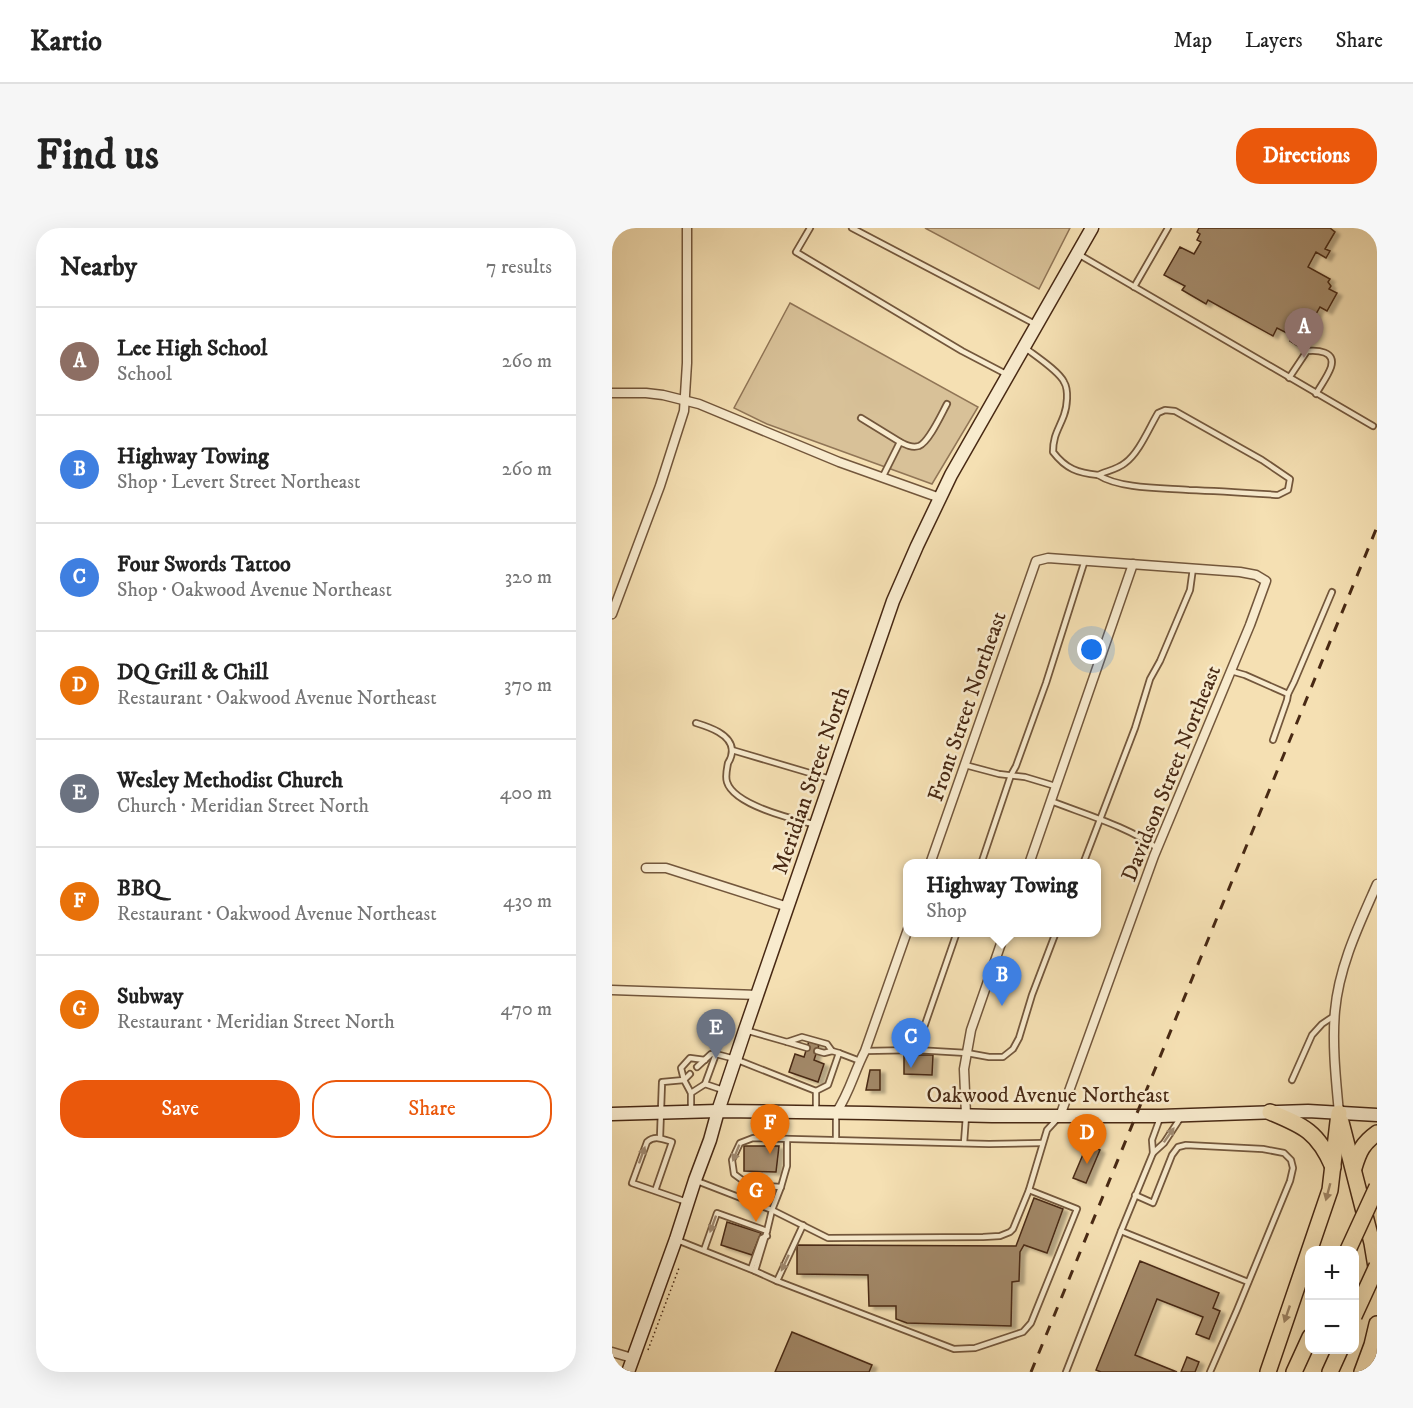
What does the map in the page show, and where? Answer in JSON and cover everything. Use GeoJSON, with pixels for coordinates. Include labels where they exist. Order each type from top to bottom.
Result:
{"type":"FeatureCollection","features":[{"type":"Feature","properties":{"kind":"highway"},"geometry":{"type":"LineString","coordinates":[[1270,1112],[1297,1123],[1311,1133],[1321,1143],[1333,1167]]}},
{"type":"Feature","properties":{"kind":"highway"},"geometry":{"type":"LineString","coordinates":[[1268,1372],[1330,1190],[1339,1113]]}},
{"type":"Feature","properties":{"kind":"highway"},"geometry":{"type":"LineString","coordinates":[[1339,1113],[1372,1243],[1377,1273]]}},
{"type":"Feature","properties":{"kind":"highway"},"geometry":{"type":"LineString","coordinates":[[1354,1168],[1359,1150],[1377,1132]]}},
{"type":"Feature","properties":{"kind":"highway"},"geometry":{"type":"LineString","coordinates":[[1350,1246],[1377,1187]]}},
{"type":"Feature","properties":{"kind":"highway"},"geometry":{"type":"LineString","coordinates":[[1359,1305],[1377,1266]]}},
{"type":"Feature","properties":{"kind":"highway"},"geometry":{"type":"LineString","coordinates":[[1362,1372],[1377,1324]]}},
{"type":"Feature","properties":{"kind":"highway"},"geometry":{"type":"LineString","coordinates":[[1294,1372],[1305,1348]]}},
{"type":"Feature","properties":{"kind":"highway"},"geometry":{"type":"LineString","coordinates":[[1329,1372],[1338,1354]]}},
{"type":"Feature","properties":{"kind":"street"},"geometry":{"type":"LineString","coordinates":[[612,614],[681,424],[685,400],[687,228]]}},
{"type":"Feature","properties":{"kind":"street","name":"Meridian Street North"},"geometry":{"type":"LineString","coordinates":[[628,1372],[676,1239],[735,1059],[893,601],[951,475],[1092,228]]}},
{"type":"Feature","properties":{"kind":"street"},"geometry":{"type":"LineString","coordinates":[[612,393],[663,395],[699,404],[839,462],[940,498]]}},
{"type":"Feature","properties":{"kind":"street","name":"Front Street Northeast"},"geometry":{"type":"LineString","coordinates":[[932,859],[1036,561],[1048,558],[1085,560]]}},
{"type":"Feature","properties":{"kind":"street"},"geometry":{"type":"LineString","coordinates":[[1085,560],[1193,568]]}},
{"type":"Feature","properties":{"kind":"street"},"geometry":{"type":"LineString","coordinates":[[1031,859],[1133,564]]}},
{"type":"Feature","properties":{"kind":"street","name":"Davidson Street Northeast"},"geometry":{"type":"LineString","coordinates":[[1060,1116],[1157,848],[1266,581],[1256,575],[1240,572],[1193,568]]}},
{"type":"Feature","properties":{"kind":"street"},"geometry":{"type":"LineString","coordinates":[[646,868],[666,868],[788,907]]}},
{"type":"Feature","properties":{"kind":"street"},"geometry":{"type":"LineString","coordinates":[[1339,1113],[1334,1046],[1335,1015],[1344,964],[1377,884]]}},
{"type":"Feature","properties":{"kind":"street"},"geometry":{"type":"LineString","coordinates":[[836,1113],[846,1098],[865,1051],[905,937]]}},
{"type":"Feature","properties":{"kind":"street"},"geometry":{"type":"LineString","coordinates":[[966,1115],[964,1069],[971,1030],[1004,937]]}},
{"type":"Feature","properties":{"kind":"street"},"geometry":{"type":"LineString","coordinates":[[612,990],[758,994]]}},
{"type":"Feature","properties":{"kind":"street","name":"Oakwood Avenue Northeast"},"geometry":{"type":"LineString","coordinates":[[612,1114],[718,1111],[1161,1116],[1308,1111],[1377,1115]]}},
{"type":"Feature","properties":{"kind":"street"},"geometry":{"type":"LineString","coordinates":[[612,1352],[632,1358]]}},
{"type":"Feature","properties":{"kind":"lane"},"geometry":{"type":"LineString","coordinates":[[810,228],[796,252],[962,351],[1008,375]]}},
{"type":"Feature","properties":{"kind":"lane"},"geometry":{"type":"LineString","coordinates":[[852,228],[1037,325]]}},
{"type":"Feature","properties":{"kind":"lane"},"geometry":{"type":"LineString","coordinates":[[1134,287],[1168,228]]}},
{"type":"Feature","properties":{"kind":"lane"},"geometry":{"type":"LineString","coordinates":[[1078,254],[1373,426]]}},
{"type":"Feature","properties":{"kind":"lane"},"geometry":{"type":"LineString","coordinates":[[1024,347],[1054,370],[1065,382],[1065,414],[1054,435],[1053,452],[1060,461],[1080,473],[1098,475],[1118,468],[1133,455],[1158,413],[1166,410],[1175,411],[1262,460],[1290,479],[1288,490],[1278,495],[1152,488],[1106,480],[1098,475]]}},
{"type":"Feature","properties":{"kind":"lane"},"geometry":{"type":"LineString","coordinates":[[1289,378],[1307,351],[1326,352],[1332,358],[1332,365],[1316,394]]}},
{"type":"Feature","properties":{"kind":"lane"},"geometry":{"type":"LineString","coordinates":[[861,418],[900,442],[910,446],[919,446],[926,441],[947,404]]}},
{"type":"Feature","properties":{"kind":"lane"},"geometry":{"type":"LineString","coordinates":[[882,478],[900,442]]}},
{"type":"Feature","properties":{"kind":"lane"},"geometry":{"type":"LineString","coordinates":[[983,859],[1046,683],[1085,560]]}},
{"type":"Feature","properties":{"kind":"lane"},"geometry":{"type":"LineString","coordinates":[[1085,859],[1135,728],[1150,679],[1190,590],[1193,568]]}},
{"type":"Feature","properties":{"kind":"lane"},"geometry":{"type":"LineString","coordinates":[[1273,740],[1288,694],[1332,592]]}},
{"type":"Feature","properties":{"kind":"lane"},"geometry":{"type":"LineString","coordinates":[[1231,671],[1288,694]]}},
{"type":"Feature","properties":{"kind":"lane"},"geometry":{"type":"LineString","coordinates":[[696,723],[715,730],[728,739],[732,750],[727,770],[727,782],[733,791],[758,807],[816,825]]}},
{"type":"Feature","properties":{"kind":"lane"},"geometry":{"type":"LineString","coordinates":[[732,750],[831,779]]}},
{"type":"Feature","properties":{"kind":"lane"},"geometry":{"type":"LineString","coordinates":[[965,765],[999,774],[1025,777],[1056,787]]}},
{"type":"Feature","properties":{"kind":"lane"},"geometry":{"type":"LineString","coordinates":[[1051,801],[1100,819],[1147,840],[1157,848]]}},
{"type":"Feature","properties":{"kind":"lane"},"geometry":{"type":"LineString","coordinates":[[916,1050],[956,937]]}},
{"type":"Feature","properties":{"kind":"lane"},"geometry":{"type":"LineString","coordinates":[[865,1051],[916,1050],[1003,1057],[1013,1049],[1018,1038],[1054,937]]}},
{"type":"Feature","properties":{"kind":"lane"},"geometry":{"type":"LineString","coordinates":[[1292,1080],[1312,1035],[1335,1015]]}},
{"type":"Feature","properties":{"kind":"lane"},"geometry":{"type":"LineString","coordinates":[[745,1030],[807,1048]]}},
{"type":"Feature","properties":{"kind":"lane"},"geometry":{"type":"LineString","coordinates":[[787,1042],[802,1037],[827,1044],[832,1051]]}},
{"type":"Feature","properties":{"kind":"lane"},"geometry":{"type":"LineString","coordinates":[[817,1052],[832,1051],[860,1061]]}},
{"type":"Feature","properties":{"kind":"lane"},"geometry":{"type":"LineString","coordinates":[[697,1067],[711,1054],[716,1054],[816,1090],[828,1085],[839,1053]]}},
{"type":"Feature","properties":{"kind":"lane"},"geometry":{"type":"LineString","coordinates":[[691,1093],[705,1084],[716,1054]]}},
{"type":"Feature","properties":{"kind":"lane"},"geometry":{"type":"LineString","coordinates":[[691,1112],[691,1093],[681,1068],[690,1058],[705,1060]]}},
{"type":"Feature","properties":{"kind":"lane"},"geometry":{"type":"LineString","coordinates":[[660,1138],[662,1082],[684,1080],[690,1074]]}},
{"type":"Feature","properties":{"kind":"lane"},"geometry":{"type":"LineString","coordinates":[[705,1084],[725,1091]]}},
{"type":"Feature","properties":{"kind":"lane"},"geometry":{"type":"LineString","coordinates":[[816,1090],[816,1113]]}},
{"type":"Feature","properties":{"kind":"lane"},"geometry":{"type":"LineString","coordinates":[[836,1113],[836,1140]]}},
{"type":"Feature","properties":{"kind":"lane"},"geometry":{"type":"LineString","coordinates":[[964,1143],[966,1115]]}},
{"type":"Feature","properties":{"kind":"lane"},"geometry":{"type":"LineString","coordinates":[[1066,1372],[1153,1153],[1164,1143],[1182,1115]]}},
{"type":"Feature","properties":{"kind":"lane"},"geometry":{"type":"LineString","coordinates":[[695,1180],[772,1210],[828,1238],[1000,1236],[1013,1229],[1029,1190],[1047,1130],[1060,1116]]}},
{"type":"Feature","properties":{"kind":"lane"},"geometry":{"type":"LineString","coordinates":[[1153,1153],[1152,1140],[1161,1116]]}},
{"type":"Feature","properties":{"kind":"lane"},"geometry":{"type":"LineString","coordinates":[[655,1191],[672,1142],[660,1138],[651,1138],[647,1142],[632,1183],[655,1191],[688,1202]]}},
{"type":"Feature","properties":{"kind":"lane"},"geometry":{"type":"LineString","coordinates":[[781,1187],[749,1185],[734,1174],[732,1160],[740,1143],[753,1138],[1014,1145],[1042,1143]]}},
{"type":"Feature","properties":{"kind":"lane"},"geometry":{"type":"LineString","coordinates":[[753,1270],[762,1238],[767,1234],[772,1210],[787,1166],[787,1139]]}},
{"type":"Feature","properties":{"kind":"lane"},"geometry":{"type":"LineString","coordinates":[[1135,1196],[1153,1203],[1172,1155],[1178,1147],[1185,1145],[1263,1149],[1284,1153],[1291,1161],[1293,1168],[1290,1181],[1210,1372]]}},
{"type":"Feature","properties":{"kind":"lane"},"geometry":{"type":"LineString","coordinates":[[676,1239],[777,1281],[954,1349],[975,1348],[1023,1332],[1031,1323],[1077,1209],[1029,1190]]}},
{"type":"Feature","properties":{"kind":"lane"},"geometry":{"type":"LineString","coordinates":[[704,1250],[717,1213],[767,1234]]}},
{"type":"Feature","properties":{"kind":"lane"},"geometry":{"type":"LineString","coordinates":[[777,1281],[802,1225]]}},
{"type":"Feature","properties":{"kind":"lane"},"geometry":{"type":"LineString","coordinates":[[1121,1231],[1248,1282]]}},
{"type":"Feature","properties":{"kind":"path"},"geometry":{"type":"LineString","coordinates":[[646,1354],[679,1268]]}},
{"type":"Feature","properties":{"kind":"shaded area"},"geometry":{"type":"Polygon","coordinates":[[[925,228],[1070,228],[1039,289],[925,228]]]}},
{"type":"Feature","properties":{"kind":"shaded area"},"geometry":{"type":"Polygon","coordinates":[[[790,303],[978,407],[932,484],[767,424],[734,408],[790,303]]]}},
{"type":"Feature","properties":{"kind":"building"},"geometry":{"type":"Polygon","coordinates":[[[1199,228],[1330,228],[1335,232],[1325,249],[1330,251],[1326,258],[1316,252],[1308,267],[1330,279],[1329,289],[1337,293],[1327,311],[1320,307],[1298,346],[1290,341],[1293,336],[1277,328],[1273,336],[1208,300],[1206,304],[1182,290],[1185,286],[1164,275],[1180,247],[1194,254],[1201,242],[1197,240],[1200,234],[1197,232],[1199,228]]]}},
{"type":"Feature","properties":{"kind":"building"},"geometry":{"type":"Polygon","coordinates":[[[809,1041],[819,1045],[814,1060],[824,1064],[818,1082],[789,1072],[795,1054],[804,1057],[809,1041]]]}},
{"type":"Feature","properties":{"kind":"building"},"geometry":{"type":"Polygon","coordinates":[[[904,1055],[933,1055],[932,1075],[904,1074],[904,1055]]]}},
{"type":"Feature","properties":{"kind":"building"},"geometry":{"type":"Polygon","coordinates":[[[870,1070],[880,1070],[880,1090],[866,1090],[870,1070]]]}},
{"type":"Feature","properties":{"kind":"building"},"geometry":{"type":"Polygon","coordinates":[[[1087,1145],[1100,1150],[1086,1183],[1073,1178],[1087,1145]]]}},
{"type":"Feature","properties":{"kind":"building"},"geometry":{"type":"Polygon","coordinates":[[[744,1146],[779,1146],[776,1172],[744,1171],[744,1146]]]}},
{"type":"Feature","properties":{"kind":"building"},"geometry":{"type":"Polygon","coordinates":[[[1034,1198],[1063,1209],[1047,1253],[1024,1245],[1020,1252],[1019,1281],[1012,1282],[1011,1326],[907,1323],[896,1319],[896,1306],[869,1306],[868,1275],[797,1274],[797,1245],[1016,1246],[1034,1198]]]}},
{"type":"Feature","properties":{"kind":"building"},"geometry":{"type":"Polygon","coordinates":[[[727,1222],[761,1233],[752,1255],[721,1245],[727,1222]]]}},
{"type":"Feature","properties":{"kind":"building"},"geometry":{"type":"Polygon","coordinates":[[[1140,1261],[1219,1293],[1213,1308],[1220,1311],[1209,1339],[1196,1334],[1203,1317],[1157,1299],[1135,1355],[1177,1372],[1101,1372],[1096,1370],[1140,1261]]]}},
{"type":"Feature","properties":{"kind":"building"},"geometry":{"type":"Polygon","coordinates":[[[792,1332],[872,1365],[869,1372],[775,1372],[792,1332]]]}},
{"type":"Feature","properties":{"kind":"building"},"geometry":{"type":"Polygon","coordinates":[[[1187,1357],[1199,1362],[1195,1372],[1181,1372],[1187,1357]]]}},
{"type":"Feature","properties":{"kind":"railway"},"geometry":{"type":"LineString","coordinates":[[1031,1372],[1377,527]]}},
{"type":"Feature","properties":{"kind":"place","name":"Lee High School"},"geometry":{"type":"Point","coordinates":[1304,358]}},
{"type":"Feature","properties":{"kind":"place","name":"Highway Towing"},"geometry":{"type":"Point","coordinates":[1002,1006]}},
{"type":"Feature","properties":{"kind":"place","name":"Wesley Methodist Church"},"geometry":{"type":"Point","coordinates":[716,1059]}},
{"type":"Feature","properties":{"kind":"place","name":"Four Swords Tattoo"},"geometry":{"type":"Point","coordinates":[911,1068]}},
{"type":"Feature","properties":{"kind":"place","name":"BBQ"},"geometry":{"type":"Point","coordinates":[770,1154]}},
{"type":"Feature","properties":{"kind":"place","name":"DQ Grill & Chill"},"geometry":{"type":"Point","coordinates":[1087,1164]}},
{"type":"Feature","properties":{"kind":"place","name":"Subway"},"geometry":{"type":"Point","coordinates":[756,1222]}}]}
